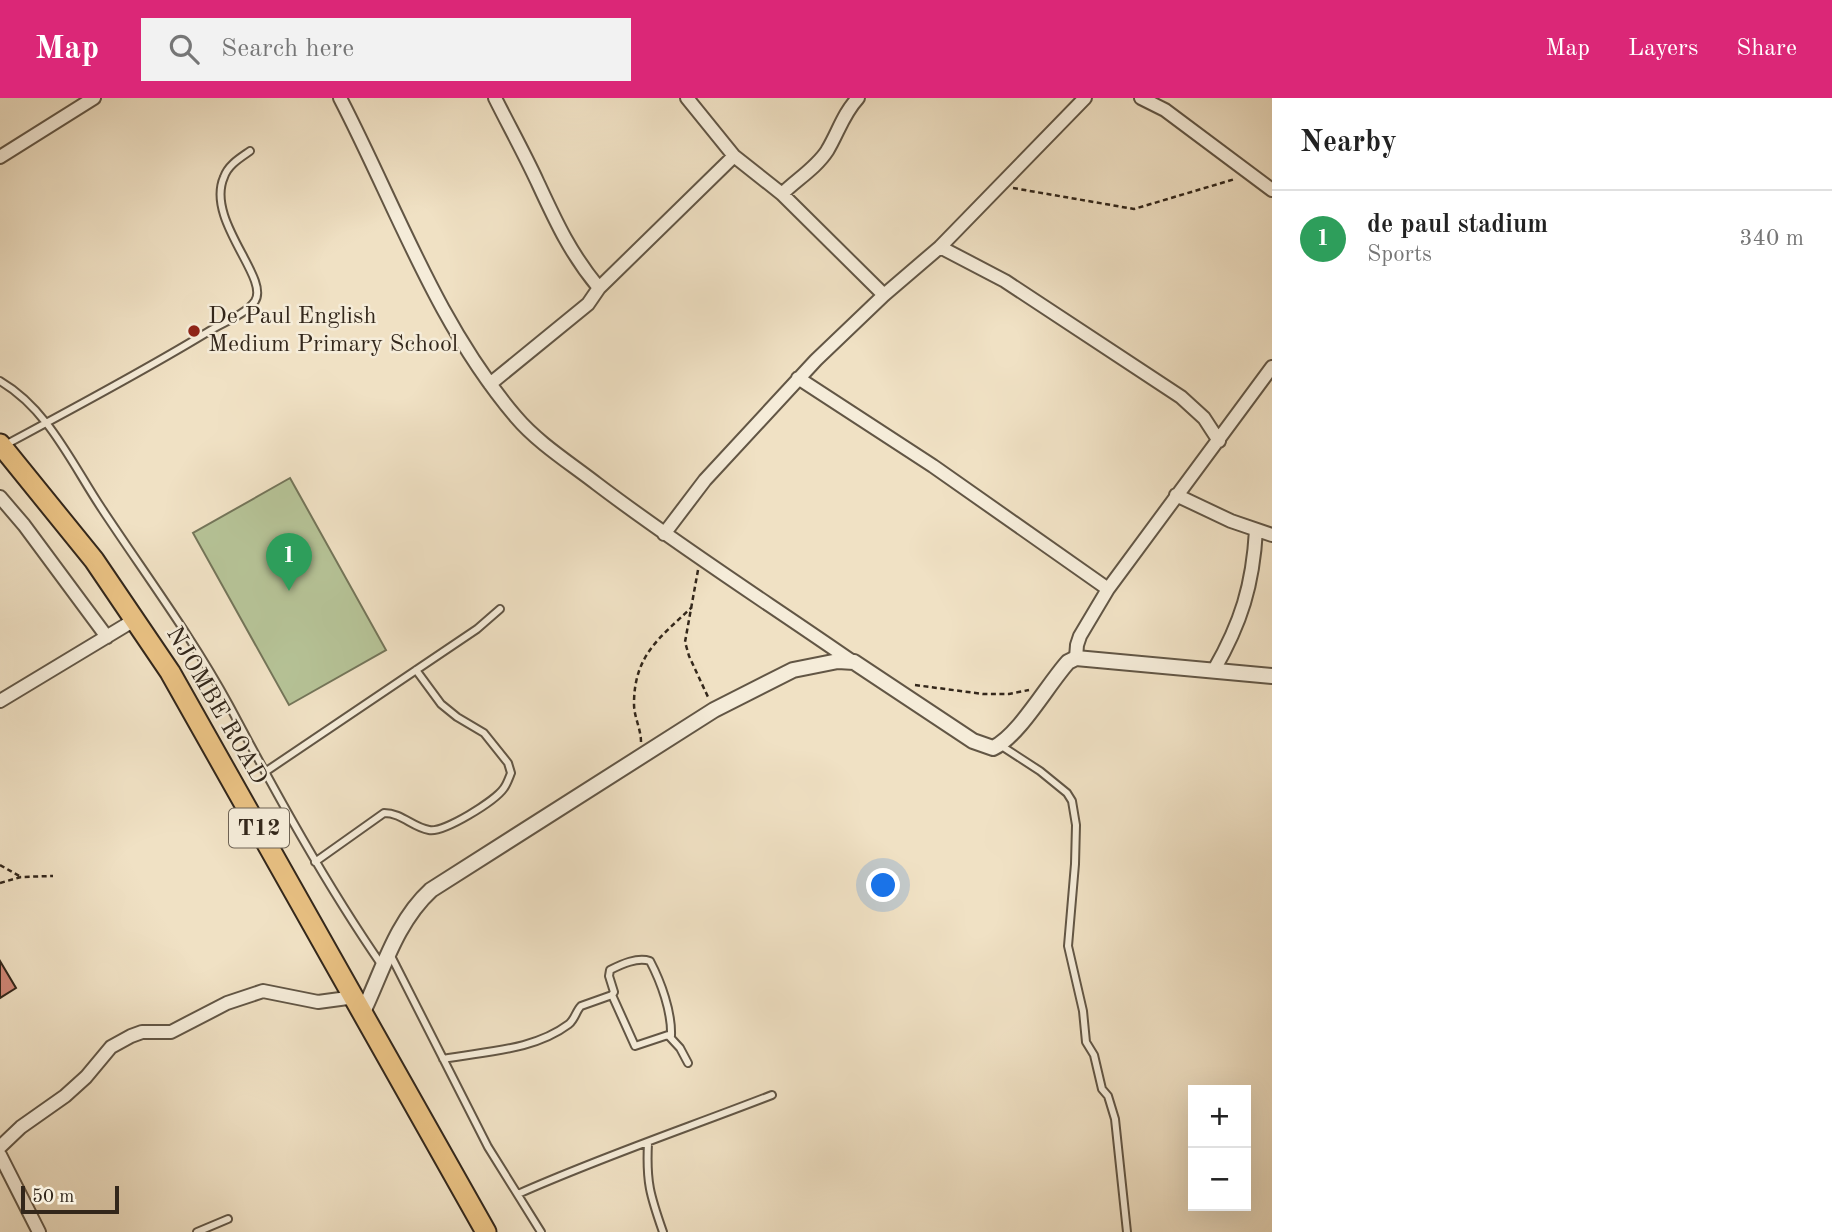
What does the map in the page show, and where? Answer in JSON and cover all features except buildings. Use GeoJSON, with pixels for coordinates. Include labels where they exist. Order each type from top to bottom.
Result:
{"type":"FeatureCollection","features":[{"type":"Feature","properties":{"kind":"highway","name":"NJOMBE ROAD"},"geometry":{"type":"LineString","coordinates":[[1,445],[94,559],[177,684],[486,1232]]}},
{"type":"Feature","properties":{"kind":"street"},"geometry":{"type":"LineString","coordinates":[[0,157],[94,98]]}},
{"type":"Feature","properties":{"kind":"street"},"geometry":{"type":"LineString","coordinates":[[340,98],[441,307],[490,384],[517,419],[664,534],[973,741],[993,748],[1000,745],[1068,662],[1076,658],[1272,676]]}},
{"type":"Feature","properties":{"kind":"street"},"geometry":{"type":"LineString","coordinates":[[495,98],[556,224],[583,269],[599,288]]}},
{"type":"Feature","properties":{"kind":"street"},"geometry":{"type":"LineString","coordinates":[[782,194],[820,161],[832,143],[843,117],[858,98]]}},
{"type":"Feature","properties":{"kind":"street"},"geometry":{"type":"LineString","coordinates":[[664,534],[705,480],[798,378],[940,247],[1085,98]]}},
{"type":"Feature","properties":{"kind":"street"},"geometry":{"type":"LineString","coordinates":[[1141,98],[1165,110],[1272,190]]}},
{"type":"Feature","properties":{"kind":"street"},"geometry":{"type":"LineString","coordinates":[[691,99],[734,156],[782,194],[884,296]]}},
{"type":"Feature","properties":{"kind":"street"},"geometry":{"type":"LineString","coordinates":[[490,384],[588,304],[599,288],[734,156]]}},
{"type":"Feature","properties":{"kind":"street"},"geometry":{"type":"LineString","coordinates":[[940,247],[1005,281],[1181,397],[1204,418],[1219,441]]}},
{"type":"Feature","properties":{"kind":"street"},"geometry":{"type":"LineString","coordinates":[[1076,658],[1080,636],[1108,589],[1272,367]]}},
{"type":"Feature","properties":{"kind":"street"},"geometry":{"type":"LineString","coordinates":[[798,378],[933,466],[1108,589]]}},
{"type":"Feature","properties":{"kind":"street"},"geometry":{"type":"LineString","coordinates":[[1176,495],[1231,521],[1272,535]]}},
{"type":"Feature","properties":{"kind":"street"},"geometry":{"type":"LineString","coordinates":[[0,497],[54,564],[107,637]]}},
{"type":"Feature","properties":{"kind":"street"},"geometry":{"type":"LineString","coordinates":[[1214,670],[1246,602],[1256,530]]}},
{"type":"Feature","properties":{"kind":"street"},"geometry":{"type":"LineString","coordinates":[[0,701],[136,619]]}},
{"type":"Feature","properties":{"kind":"street"},"geometry":{"type":"LineString","coordinates":[[0,1147],[21,1127],[65,1096],[86,1077],[111,1046],[131,1036],[142,1032],[171,1032],[227,1003],[263,990],[318,1002],[359,1005],[384,968],[405,920],[416,904],[431,890],[714,710],[793,670],[838,661],[854,662]]}},
{"type":"Feature","properties":{"kind":"street"},"geometry":{"type":"LineString","coordinates":[[0,1155],[39,1232]]}},
{"type":"Feature","properties":{"kind":"lane"},"geometry":{"type":"LineString","coordinates":[[1,445],[47,423],[197,339],[255,301],[259,290],[255,276],[230,232],[223,213],[221,194],[223,178],[231,166],[250,151]]}},
{"type":"Feature","properties":{"kind":"lane"},"geometry":{"type":"LineString","coordinates":[[0,381],[32,406],[47,423],[164,597],[229,705],[315,862],[384,968]]}},
{"type":"Feature","properties":{"kind":"lane"},"geometry":{"type":"LineString","coordinates":[[265,772],[477,629],[500,609]]}},
{"type":"Feature","properties":{"kind":"lane"},"geometry":{"type":"LineString","coordinates":[[315,862],[384,813],[393,813],[430,831],[443,829],[492,799],[503,789],[511,773],[508,763],[484,733],[441,704],[416,670]]}},
{"type":"Feature","properties":{"kind":"lane"},"geometry":{"type":"LineString","coordinates":[[1000,745],[1040,771],[1067,793],[1072,802],[1076,825],[1068,946],[1083,1011],[1086,1042],[1094,1055],[1102,1089],[1110,1102],[1115,1119],[1126,1232]]}},
{"type":"Feature","properties":{"kind":"lane"},"geometry":{"type":"LineString","coordinates":[[390,954],[488,1147],[541,1232]]}},
{"type":"Feature","properties":{"kind":"lane"},"geometry":{"type":"LineString","coordinates":[[670,1036],[666,1034],[645,1045],[635,1046],[612,995],[614,992],[610,970],[634,961],[650,961],[659,980],[670,1022],[670,1036],[688,1063]]}},
{"type":"Feature","properties":{"kind":"lane"},"geometry":{"type":"LineString","coordinates":[[443,1059],[532,1043],[572,1021],[581,1006],[612,995]]}},
{"type":"Feature","properties":{"kind":"lane"},"geometry":{"type":"LineString","coordinates":[[518,1194],[584,1165],[772,1095]]}},
{"type":"Feature","properties":{"kind":"lane"},"geometry":{"type":"LineString","coordinates":[[648,1143],[648,1190],[663,1232]]}},
{"type":"Feature","properties":{"kind":"lane"},"geometry":{"type":"LineString","coordinates":[[197,1232],[228,1219]]}},
{"type":"Feature","properties":{"kind":"path"},"geometry":{"type":"LineString","coordinates":[[1004,184],[1021,191],[1134,209],[1220,183],[1254,176]]}},
{"type":"Feature","properties":{"kind":"path"},"geometry":{"type":"LineString","coordinates":[[698,558],[685,642],[714,710]]}},
{"type":"Feature","properties":{"kind":"path"},"geometry":{"type":"LineString","coordinates":[[640,756],[641,737],[634,705],[642,664],[654,642],[692,607]]}},
{"type":"Feature","properties":{"kind":"path"},"geometry":{"type":"LineString","coordinates":[[889,685],[921,685],[983,694],[1010,694],[1047,688]]}},
{"type":"Feature","properties":{"kind":"path"},"geometry":{"type":"LineString","coordinates":[[0,865],[21,877]]}},
{"type":"Feature","properties":{"kind":"path"},"geometry":{"type":"LineString","coordinates":[[0,883],[21,877],[53,876]]}},
{"type":"Feature","properties":{"kind":"green space"},"geometry":{"type":"Polygon","coordinates":[[[290,478],[386,650],[289,705],[193,533],[290,478]]]}},
{"type":"Feature","properties":{"kind":"place","name":"De Paul English Medium Primary School"},"geometry":{"type":"Point","coordinates":[194,331]}},
{"type":"Feature","properties":{"kind":"place","name":"de paul stadium"},"geometry":{"type":"Point","coordinates":[289,591]}}]}
